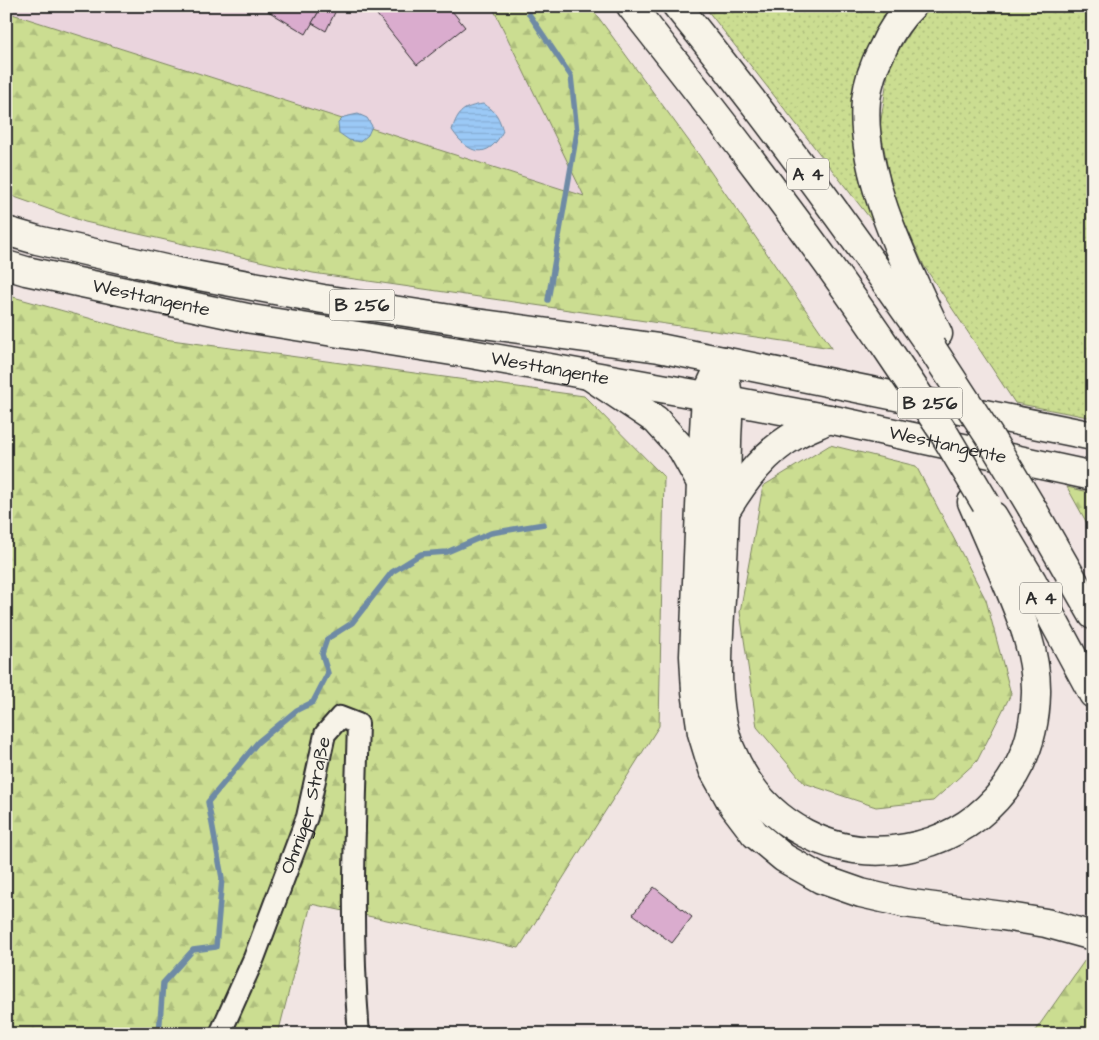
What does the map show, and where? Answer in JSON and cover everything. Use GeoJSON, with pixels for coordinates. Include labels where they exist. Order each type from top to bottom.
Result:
{"type":"FeatureCollection","features":[{"type":"Feature","properties":{"kind":"main road","name":"A 4"},"geometry":{"type":"LineString","coordinates":[[631,6],[755,164],[827,261],[942,430],[979,503],[1032,581],[1093,694]]}},
{"type":"Feature","properties":{"kind":"main road","name":"A 4"},"geometry":{"type":"LineString","coordinates":[[678,6],[786,144],[938,348],[1093,615]]}},
{"type":"Feature","properties":{"kind":"main road"},"geometry":{"type":"LineString","coordinates":[[912,6],[889,35],[874,66],[866,100],[866,134],[873,172],[887,218],[938,348]]}},
{"type":"Feature","properties":{"kind":"main road","name":"Westtangente"},"geometry":{"type":"LineString","coordinates":[[6,231],[37,240],[178,272],[294,294],[476,323],[659,348],[1093,436]]}},
{"type":"Feature","properties":{"kind":"main road","name":"Westtangente"},"geometry":{"type":"LineString","coordinates":[[6,265],[26,271],[252,319],[588,374],[717,398],[829,419],[1093,476]]}},
{"type":"Feature","properties":{"kind":"main road"},"geometry":{"type":"LineString","coordinates":[[722,360],[717,398],[700,483],[694,656],[696,691],[702,733],[713,770],[733,805],[755,834],[784,858],[821,879],[861,893],[904,903],[1003,916],[1046,924],[1093,936]]}},
{"type":"Feature","properties":{"kind":"main road"},"geometry":{"type":"LineString","coordinates":[[588,374],[656,420],[682,449],[700,483]]}},
{"type":"Feature","properties":{"kind":"main road"},"geometry":{"type":"LineString","coordinates":[[717,398],[726,512],[719,622],[721,715],[729,746],[742,775],[762,800],[785,822],[813,838],[843,848],[875,852],[906,849],[937,840],[965,826],[990,806],[1010,781],[1025,753],[1034,722],[1036,690],[1032,659],[1025,626],[979,503]]}},
{"type":"Feature","properties":{"kind":"main road"},"geometry":{"type":"LineString","coordinates":[[726,512],[744,481],[768,455],[797,434],[829,419]]}},
{"type":"Feature","properties":{"kind":"street","name":"Ohmiger Straße"},"geometry":{"type":"LineString","coordinates":[[220,1034],[254,958],[306,817],[325,734],[340,717],[358,724],[354,877],[356,1002],[359,1034]]}},
{"type":"Feature","properties":{"kind":"shaded area"},"geometry":{"type":"Polygon","coordinates":[[[6,6],[492,6],[585,197],[6,12],[6,6]]]}},
{"type":"Feature","properties":{"kind":"green space"},"geometry":{"type":"Polygon","coordinates":[[[492,6],[590,6],[699,155],[832,348],[313,273],[85,222],[6,194],[6,12],[584,196],[492,6]]]}},
{"type":"Feature","properties":{"kind":"green space"},"geometry":{"type":"Polygon","coordinates":[[[704,6],[900,6],[876,34],[876,226],[704,6]]]}},
{"type":"Feature","properties":{"kind":"green space"},"geometry":{"type":"Polygon","coordinates":[[[935,6],[1093,6],[1093,418],[1015,403],[924,266],[893,196],[880,127],[889,66],[916,22],[935,6]]]}},
{"type":"Feature","properties":{"kind":"green space"},"geometry":{"type":"Polygon","coordinates":[[[6,295],[164,339],[584,396],[664,477],[659,726],[519,948],[311,904],[278,1034],[6,1034],[6,295]]]}},
{"type":"Feature","properties":{"kind":"green space"},"geometry":{"type":"Polygon","coordinates":[[[830,445],[916,466],[986,600],[1011,694],[977,761],[933,801],[876,807],[804,783],[757,727],[740,612],[763,486],[830,445]]]}},
{"type":"Feature","properties":{"kind":"green space"},"geometry":{"type":"Polygon","coordinates":[[[1067,487],[1093,493],[1093,534],[1067,487]]]}},
{"type":"Feature","properties":{"kind":"green space"},"geometry":{"type":"Polygon","coordinates":[[[1092,950],[1093,1034],[1033,1034],[1092,950]]]}},
{"type":"Feature","properties":{"kind":"water"},"geometry":{"type":"Polygon","coordinates":[[[483,104],[496,115],[503,131],[491,147],[478,151],[471,149],[452,130],[462,111],[483,104]]]}},
{"type":"Feature","properties":{"kind":"water"},"geometry":{"type":"Polygon","coordinates":[[[358,114],[367,118],[372,126],[368,135],[360,142],[349,140],[339,133],[338,123],[344,117],[358,114]]]}},
{"type":"Feature","properties":{"kind":"building"},"geometry":{"type":"Polygon","coordinates":[[[270,6],[322,6],[306,34],[268,11],[270,6]]]}},
{"type":"Feature","properties":{"kind":"building"},"geometry":{"type":"Polygon","coordinates":[[[322,6],[338,6],[326,31],[312,23],[322,6]]]}},
{"type":"Feature","properties":{"kind":"building"},"geometry":{"type":"Polygon","coordinates":[[[370,6],[448,6],[465,27],[417,65],[370,6]]]}},
{"type":"Feature","properties":{"kind":"building"},"geometry":{"type":"Polygon","coordinates":[[[654,887],[692,917],[672,943],[633,914],[654,887]]]}},
{"type":"Feature","properties":{"kind":"waterway"},"geometry":{"type":"LineString","coordinates":[[529,14],[571,76],[577,132],[548,300]]}},
{"type":"Feature","properties":{"kind":"waterway"},"geometry":{"type":"LineString","coordinates":[[159,1034],[163,983],[193,950],[216,947],[222,878],[208,802],[258,742],[297,710],[313,702],[328,673],[322,654],[327,639],[352,623],[392,572],[421,554],[447,552],[491,533],[544,524]]}}]}
